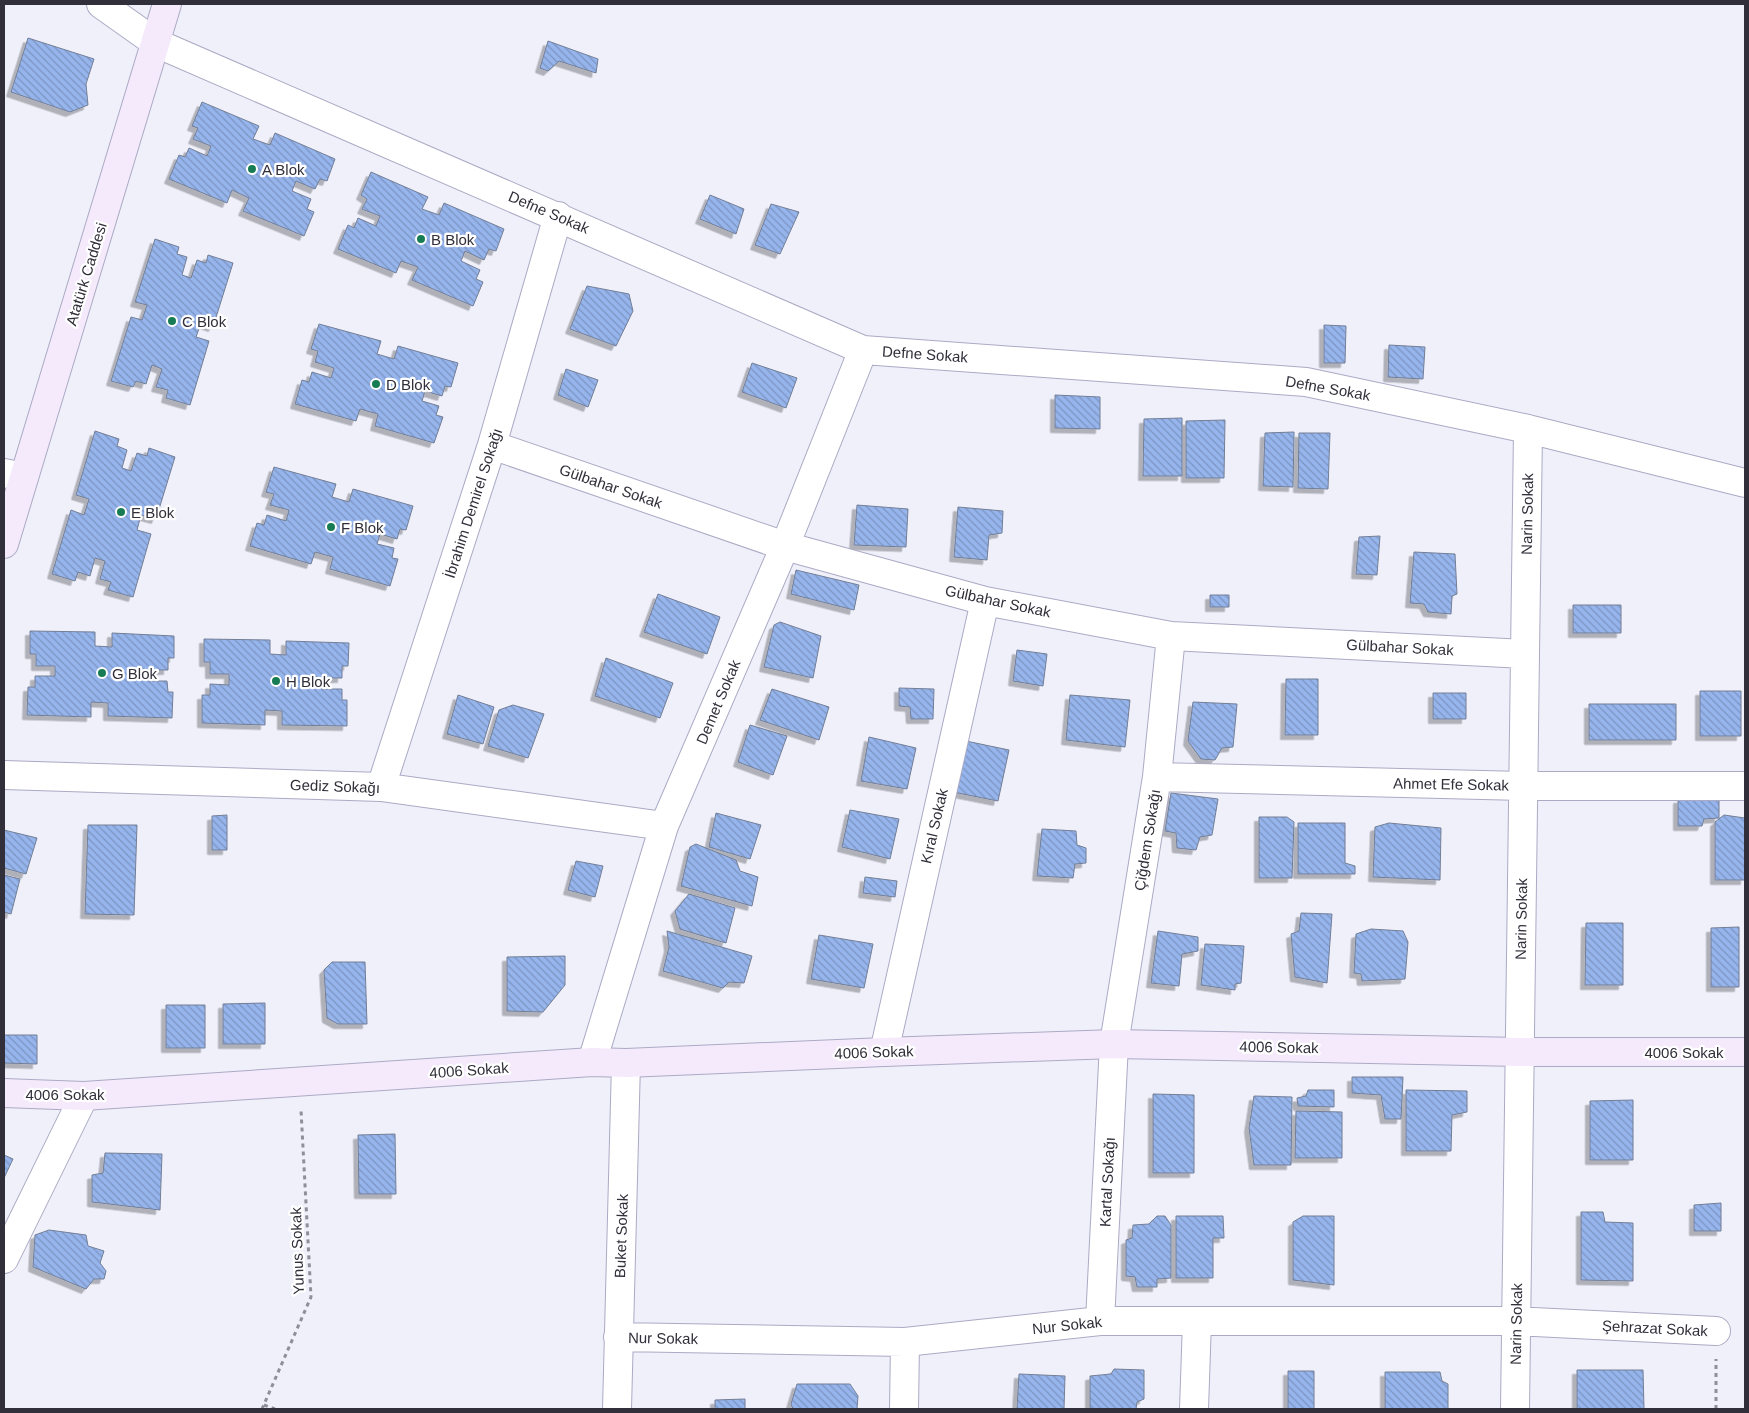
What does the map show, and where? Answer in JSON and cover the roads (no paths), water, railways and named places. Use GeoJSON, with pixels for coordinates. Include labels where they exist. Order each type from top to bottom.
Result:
{"type":"FeatureCollection","features":[{"type":"Feature","properties":{"kind":"street","name":"Defne Sokak"},"geometry":{"type":"LineString","coordinates":[[101,4],[156,43],[863,350],[1306,382],[1528,429],[1745,483]]}},
{"type":"Feature","properties":{"kind":"street","name":"Atatürk Caddesi"},"geometry":{"type":"LineString","coordinates":[[4,544],[14,475],[156,43],[167,4]]}},
{"type":"Feature","properties":{"kind":"street","name":"İbrahim Demirel Sokağı"},"geometry":{"type":"LineString","coordinates":[[381,787],[492,445],[558,216]]}},
{"type":"Feature","properties":{"kind":"street","name":"Demet Sokak"},"geometry":{"type":"LineString","coordinates":[[592,1062],[664,826],[784,546],[863,350]]}},
{"type":"Feature","properties":{"kind":"street","name":"Narin Sokak"},"geometry":{"type":"LineString","coordinates":[[1515,1409],[1528,429]]}},
{"type":"Feature","properties":{"kind":"street","name":"Gülbahar Sokak"},"geometry":{"type":"LineString","coordinates":[[492,445],[784,546],[985,601],[1172,636],[1525,654]]}},
{"type":"Feature","properties":{"kind":"street","name":"Kıral Sokak"},"geometry":{"type":"LineString","coordinates":[[884,1052],[985,601]]}},
{"type":"Feature","properties":{"kind":"street","name":"Çiğdem Sokağı"},"geometry":{"type":"LineString","coordinates":[[1114,1044],[1157,777],[1172,636]]}},
{"type":"Feature","properties":{"kind":"street","name":"Gediz Sokağı"},"geometry":{"type":"LineString","coordinates":[[4,775],[381,787],[664,826]]}},
{"type":"Feature","properties":{"kind":"street","name":"Ahmet Efe Sokak"},"geometry":{"type":"LineString","coordinates":[[1157,777],[1523,786],[1745,786]]}},
{"type":"Feature","properties":{"kind":"street","name":"4006 Sokak"},"geometry":{"type":"LineString","coordinates":[[4,1094],[84,1096],[592,1062],[626,1063],[1114,1044],[1520,1052],[1745,1052]]}},
{"type":"Feature","properties":{"kind":"street","name":"Kartal Sokağı"},"geometry":{"type":"LineString","coordinates":[[1100,1321],[1114,1044]]}},
{"type":"Feature","properties":{"kind":"street","name":"Buket Sokak"},"geometry":{"type":"LineString","coordinates":[[617,1409],[626,1063]]}},
{"type":"Feature","properties":{"kind":"street"},"geometry":{"type":"LineString","coordinates":[[4,1259],[84,1096]]}},
{"type":"Feature","properties":{"kind":"street","name":"Nur Sokak"},"geometry":{"type":"LineString","coordinates":[[618,1337],[904,1342],[1100,1321],[1516,1321]]}},
{"type":"Feature","properties":{"kind":"street"},"geometry":{"type":"LineString","coordinates":[[1194,1409],[1197,1321]]}},
{"type":"Feature","properties":{"kind":"street","name":"Şehrazat Sokak"},"geometry":{"type":"LineString","coordinates":[[1516,1321],[1716,1331]]}},
{"type":"Feature","properties":{"kind":"street"},"geometry":{"type":"LineString","coordinates":[[904,1342],[904,1409]]}},
{"type":"Feature","properties":{"kind":"place","name":"A Blok"},"geometry":{"type":"Point","coordinates":[252,169]}},
{"type":"Feature","properties":{"kind":"place","name":"B Blok"},"geometry":{"type":"Point","coordinates":[421,239]}},
{"type":"Feature","properties":{"kind":"place","name":"C Blok"},"geometry":{"type":"Point","coordinates":[172,321]}},
{"type":"Feature","properties":{"kind":"place","name":"D Blok"},"geometry":{"type":"Point","coordinates":[376,384]}},
{"type":"Feature","properties":{"kind":"place","name":"E Blok"},"geometry":{"type":"Point","coordinates":[121,512]}},
{"type":"Feature","properties":{"kind":"place","name":"F Blok"},"geometry":{"type":"Point","coordinates":[331,527]}},
{"type":"Feature","properties":{"kind":"place","name":"G Blok"},"geometry":{"type":"Point","coordinates":[102,673]}},
{"type":"Feature","properties":{"kind":"place","name":"H Blok"},"geometry":{"type":"Point","coordinates":[276,681]}}]}
